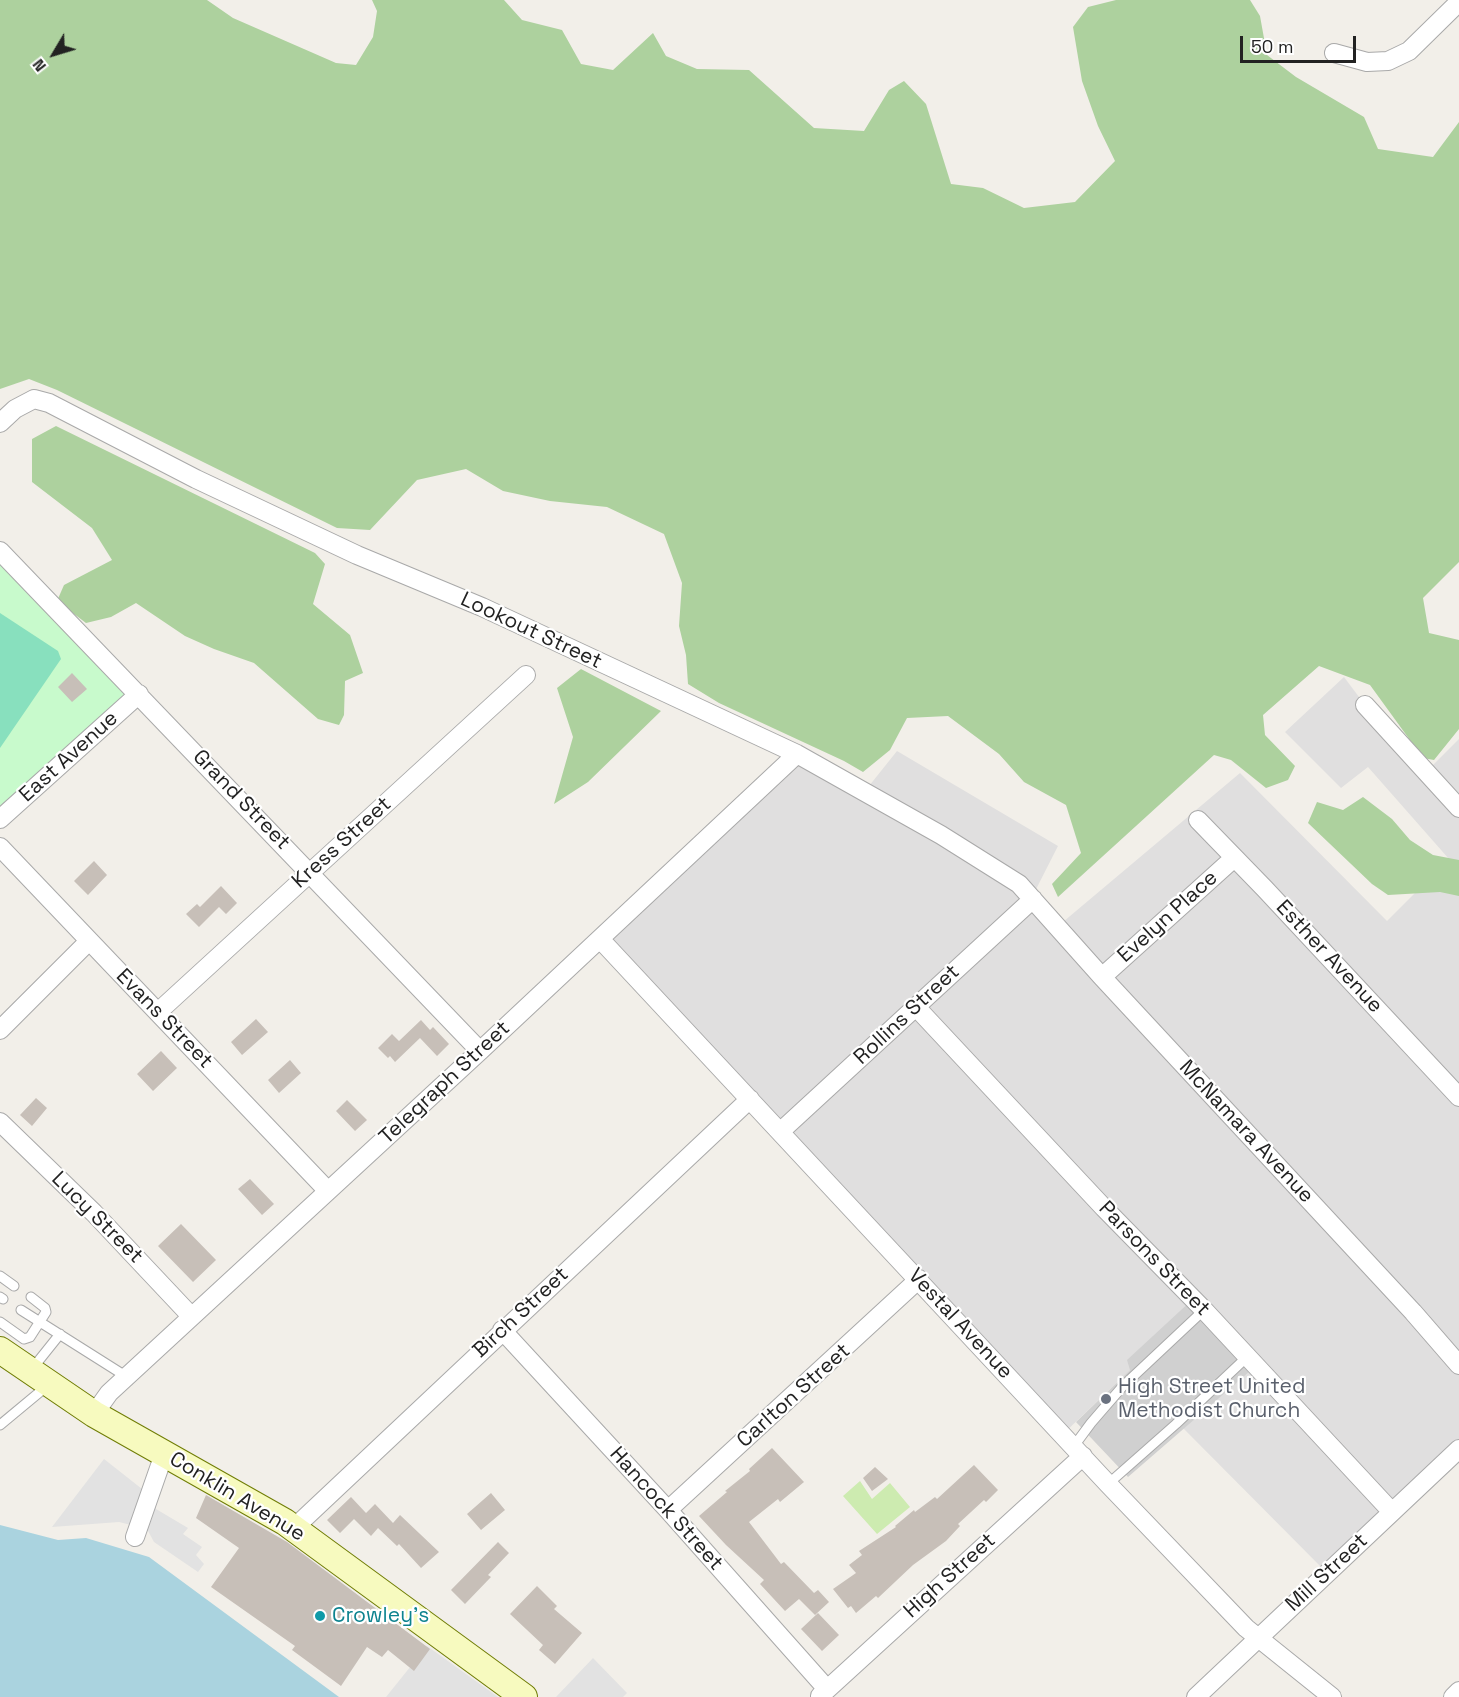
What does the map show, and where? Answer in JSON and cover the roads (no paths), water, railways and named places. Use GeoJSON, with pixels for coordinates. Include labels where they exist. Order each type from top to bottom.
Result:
{"type":"FeatureCollection","features":[{"type":"Feature","properties":{"kind":"main road","name":"Conklin Avenue"},"geometry":{"type":"LineString","coordinates":[[19,1366],[94,1414],[268,1511],[294,1528],[524,1697]]}},
{"type":"Feature","properties":{"kind":"street"},"geometry":{"type":"LineString","coordinates":[[1334,53],[1366,62],[1388,61],[1409,51],[1459,2]]}},
{"type":"Feature","properties":{"kind":"street","name":"Lookout Street"},"geometry":{"type":"LineString","coordinates":[[0,423],[15,409],[34,399],[49,403],[196,479],[797,754],[941,835],[1019,884],[1033,899]]}},
{"type":"Feature","properties":{"kind":"street","name":"Grand Street"},"geometry":{"type":"LineString","coordinates":[[0,551],[480,1052]]}},
{"type":"Feature","properties":{"kind":"street","name":"Kress Street"},"geometry":{"type":"LineString","coordinates":[[158,1012],[526,675]]}},
{"type":"Feature","properties":{"kind":"street","name":"East Avenue"},"geometry":{"type":"LineString","coordinates":[[0,819],[139,694]]}},
{"type":"Feature","properties":{"kind":"street"},"geometry":{"type":"LineString","coordinates":[[1365,705],[1459,807]]}},
{"type":"Feature","properties":{"kind":"street","name":"Telegraph Street"},"geometry":{"type":"LineString","coordinates":[[94,1414],[105,1397],[480,1052],[797,754]]}},
{"type":"Feature","properties":{"kind":"street","name":"Esther Avenue"},"geometry":{"type":"LineString","coordinates":[[1198,820],[1459,1097]]}},
{"type":"Feature","properties":{"kind":"street","name":"Evans Street"},"geometry":{"type":"LineString","coordinates":[[0,847],[328,1191]]}},
{"type":"Feature","properties":{"kind":"street","name":"Evelyn Place"},"geometry":{"type":"LineString","coordinates":[[1102,977],[1234,858]]}},
{"type":"Feature","properties":{"kind":"street","name":"McNamara Avenue"},"geometry":{"type":"LineString","coordinates":[[1033,899],[1102,977],[1413,1312],[1459,1365]]}},
{"type":"Feature","properties":{"kind":"street","name":"Rollins Street"},"geometry":{"type":"LineString","coordinates":[[781,1131],[1033,899]]}},
{"type":"Feature","properties":{"kind":"street","name":"Vestal Avenue"},"geometry":{"type":"LineString","coordinates":[[600,939],[1108,1484],[1258,1638],[1332,1697]]}},
{"type":"Feature","properties":{"kind":"street"},"geometry":{"type":"LineString","coordinates":[[0,1030],[89,941]]}},
{"type":"Feature","properties":{"kind":"street","name":"Parsons Street"},"geometry":{"type":"LineString","coordinates":[[916,1007],[1392,1512]]}},
{"type":"Feature","properties":{"kind":"street","name":"Birch Street"},"geometry":{"type":"LineString","coordinates":[[294,1528],[750,1099]]}},
{"type":"Feature","properties":{"kind":"street","name":"Lucy Street"},"geometry":{"type":"LineString","coordinates":[[0,1122],[94,1214],[192,1316]]}},
{"type":"Feature","properties":{"kind":"street","name":"Carlton Street"},"geometry":{"type":"LineString","coordinates":[[668,1510],[919,1279]]}},
{"type":"Feature","properties":{"kind":"street","name":"Hancock Street"},"geometry":{"type":"LineString","coordinates":[[502,1330],[668,1510],[823,1693]]}},
{"type":"Feature","properties":{"kind":"street","name":"Mill Street"},"geometry":{"type":"LineString","coordinates":[[1196,1697],[1459,1449]]}},
{"type":"Feature","properties":{"kind":"street","name":"High Street"},"geometry":{"type":"LineString","coordinates":[[823,1693],[1078,1451]]}},
{"type":"Feature","properties":{"kind":"street"},"geometry":{"type":"LineString","coordinates":[[135,1537],[164,1454]]}},
{"type":"Feature","properties":{"kind":"street"},"geometry":{"type":"LineString","coordinates":[[1452,1697],[1459,1691]]}},
{"type":"Feature","properties":{"kind":"lane"},"geometry":{"type":"LineString","coordinates":[[0,1276],[14,1286]]}},
{"type":"Feature","properties":{"kind":"lane"},"geometry":{"type":"LineString","coordinates":[[0,1322],[24,1340],[30,1337],[46,1312],[45,1308],[31,1297]]}},
{"type":"Feature","properties":{"kind":"lane"},"geometry":{"type":"LineString","coordinates":[[21,1310],[127,1377]]}},
{"type":"Feature","properties":{"kind":"lane"},"geometry":{"type":"LineString","coordinates":[[1078,1451],[1091,1423],[1123,1386],[1204,1310]]}},
{"type":"Feature","properties":{"kind":"lane"},"geometry":{"type":"LineString","coordinates":[[0,1425],[19,1366],[60,1334]]}},
{"type":"Feature","properties":{"kind":"lane"},"geometry":{"type":"LineString","coordinates":[[1108,1484],[1247,1357]]}},
{"type":"Feature","properties":{"kind":"water"},"geometry":{"type":"Polygon","coordinates":[[[0,1525],[58,1540],[86,1538],[149,1557],[339,1697],[0,1697],[0,1525]]]}},
{"type":"Feature","properties":{"kind":"place","name":"High Street United Methodist Church"},"geometry":{"type":"Point","coordinates":[1106,1399]}},
{"type":"Feature","properties":{"kind":"place","name":"Crowley's"},"geometry":{"type":"Point","coordinates":[320,1616]}}]}
